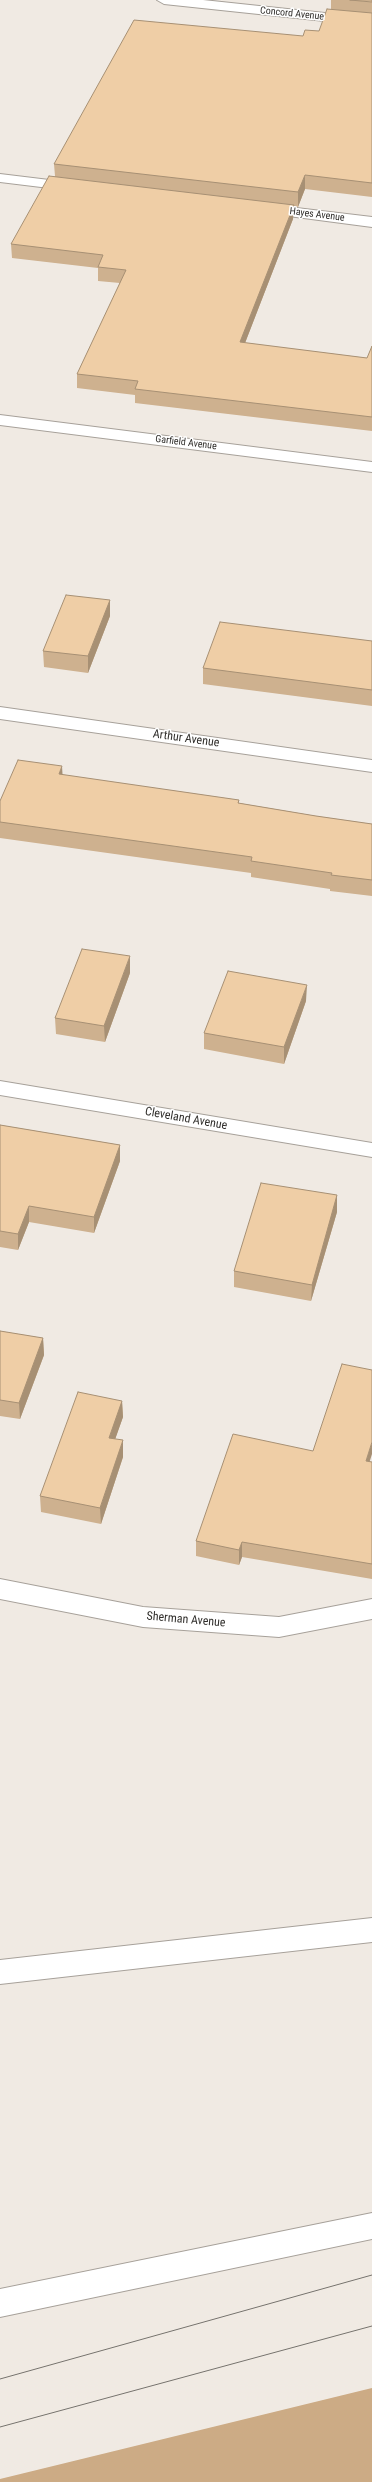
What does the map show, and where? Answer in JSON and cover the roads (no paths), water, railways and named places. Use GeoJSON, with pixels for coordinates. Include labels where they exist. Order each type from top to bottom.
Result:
{"type":"FeatureCollection","features":[{"type":"Feature","properties":{"kind":"street","name":"Concord Avenue"},"geometry":{"type":"LineString","coordinates":[[164,0],[372,22]]}},
{"type":"Feature","properties":{"kind":"street"},"geometry":{"type":"LineString","coordinates":[[0,178],[87,188]]}},
{"type":"Feature","properties":{"kind":"street","name":"Hayes Avenue"},"geometry":{"type":"LineString","coordinates":[[245,207],[372,222]]}},
{"type":"Feature","properties":{"kind":"street","name":"Garfield Avenue"},"geometry":{"type":"LineString","coordinates":[[0,420],[372,467]]}},
{"type":"Feature","properties":{"kind":"street","name":"Arthur Avenue"},"geometry":{"type":"LineString","coordinates":[[0,713],[372,766]]}},
{"type":"Feature","properties":{"kind":"street","name":"Cleveland Avenue"},"geometry":{"type":"LineString","coordinates":[[0,1088],[372,1150]]}},
{"type":"Feature","properties":{"kind":"street","name":"Sherman Avenue"},"geometry":{"type":"LineString","coordinates":[[0,1590],[143,1617],[279,1627],[372,1609]]}},
{"type":"Feature","properties":{"kind":"street"},"geometry":{"type":"LineString","coordinates":[[0,1972],[372,1930]]}},
{"type":"Feature","properties":{"kind":"street"},"geometry":{"type":"LineString","coordinates":[[0,2303],[372,2226]]}},
{"type":"Feature","properties":{"kind":"tram line"},"geometry":{"type":"LineString","coordinates":[[0,2379],[372,2275]]}},
{"type":"Feature","properties":{"kind":"tram line"},"geometry":{"type":"LineString","coordinates":[[0,2427],[372,2326]]}}]}
